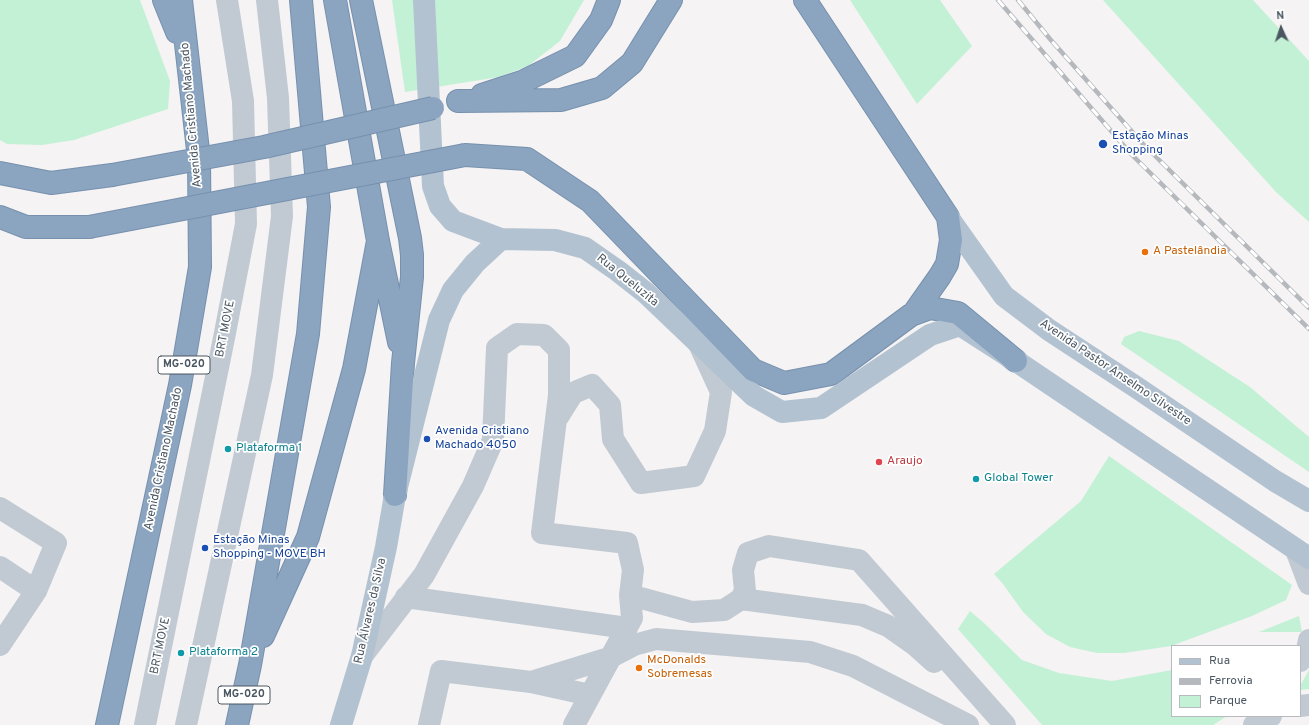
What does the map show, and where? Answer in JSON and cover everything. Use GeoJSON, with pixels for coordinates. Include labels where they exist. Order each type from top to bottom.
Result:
{"type":"FeatureCollection","features":[{"type":"Feature","properties":{"kind":"highway"},"geometry":{"type":"LineString","coordinates":[[164,0],[189,62]]}},
{"type":"Feature","properties":{"kind":"highway","name":"Avenida Cristiano Machado"},"geometry":{"type":"LineString","coordinates":[[108,725],[180,385],[200,267],[198,160],[182,0]]}},
{"type":"Feature","properties":{"kind":"highway","name":"MG-020"},"geometry":{"type":"LineString","coordinates":[[238,725],[250,665],[308,334],[319,207],[301,0]]}},
{"type":"Feature","properties":{"kind":"highway"},"geometry":{"type":"LineString","coordinates":[[335,0],[378,241],[403,363]]}},
{"type":"Feature","properties":{"kind":"highway"},"geometry":{"type":"LineString","coordinates":[[361,0],[411,243],[412,277],[403,363],[395,495]]}},
{"type":"Feature","properties":{"kind":"highway"},"geometry":{"type":"LineString","coordinates":[[0,173],[51,183],[112,175],[264,147],[433,108],[493,92],[522,82],[575,56],[601,20],[609,0]]}},
{"type":"Feature","properties":{"kind":"highway"},"geometry":{"type":"LineString","coordinates":[[458,101],[561,100],[602,88],[632,63],[672,0]]}},
{"type":"Feature","properties":{"kind":"highway"},"geometry":{"type":"LineString","coordinates":[[805,0],[948,217],[951,240],[947,264],[913,314]]}},
{"type":"Feature","properties":{"kind":"highway"},"geometry":{"type":"LineString","coordinates":[[0,217],[26,227],[89,227],[465,156],[527,159],[590,201],[753,370],[772,378],[784,382],[832,374],[913,314],[930,308],[958,313],[1016,361]]}},
{"type":"Feature","properties":{"kind":"highway"},"geometry":{"type":"LineString","coordinates":[[250,665],[308,537],[354,368],[378,241]]}},
{"type":"Feature","properties":{"kind":"main road","name":"Rua Queluzita"},"geometry":{"type":"LineString","coordinates":[[424,0],[433,186],[440,206],[453,221],[501,239],[555,240],[585,248],[618,270],[646,293],[754,396],[782,412],[821,408],[930,335],[960,325],[1016,361]]}},
{"type":"Feature","properties":{"kind":"main road","name":"Avenida Pastor Anselmo Silvestre"},"geometry":{"type":"LineString","coordinates":[[948,217],[1004,296],[1049,330],[1275,481],[1309,502]]}},
{"type":"Feature","properties":{"kind":"main road"},"geometry":{"type":"LineString","coordinates":[[395,495],[439,320],[453,290],[475,263],[501,239]]}},
{"type":"Feature","properties":{"kind":"main road"},"geometry":{"type":"LineString","coordinates":[[1016,361],[1303,554]]}},
{"type":"Feature","properties":{"kind":"main road","name":"Rua Álvares da Silva"},"geometry":{"type":"LineString","coordinates":[[341,725],[348,715],[362,656],[386,547],[395,495]]}},
{"type":"Feature","properties":{"kind":"street","name":"BRT MOVE"},"geometry":{"type":"LineString","coordinates":[[145,725],[246,224],[243,101],[227,0]]}},
{"type":"Feature","properties":{"kind":"street"},"geometry":{"type":"LineString","coordinates":[[186,725],[262,375],[282,216],[278,98],[267,0]]}},
{"type":"Feature","properties":{"kind":"street"},"geometry":{"type":"LineString","coordinates":[[362,656],[424,574],[473,486],[494,440],[497,348],[517,334],[544,335],[559,350],[559,395],[542,533],[627,543],[633,570],[630,595],[632,618],[574,725]]}},
{"type":"Feature","properties":{"kind":"street"},"geometry":{"type":"LineString","coordinates":[[555,423],[573,393],[592,385],[610,405],[613,439],[641,483],[694,476],[715,431],[721,392],[699,344]]}},
{"type":"Feature","properties":{"kind":"street"},"geometry":{"type":"LineString","coordinates":[[0,508],[56,543],[36,591],[0,645]]}},
{"type":"Feature","properties":{"kind":"street"},"geometry":{"type":"LineString","coordinates":[[630,595],[692,612],[724,610],[741,599],[745,591],[743,570],[748,553],[769,546],[859,560],[1005,725]]}},
{"type":"Feature","properties":{"kind":"street"},"geometry":{"type":"LineString","coordinates":[[1303,554],[1309,584]]}},
{"type":"Feature","properties":{"kind":"street"},"geometry":{"type":"LineString","coordinates":[[0,567],[36,591]]}},
{"type":"Feature","properties":{"kind":"street"},"geometry":{"type":"LineString","coordinates":[[406,597],[626,628]]}},
{"type":"Feature","properties":{"kind":"street"},"geometry":{"type":"LineString","coordinates":[[741,599],[862,615],[888,626],[915,645],[940,667],[988,725]]}},
{"type":"Feature","properties":{"kind":"street"},"geometry":{"type":"LineString","coordinates":[[531,682],[609,658],[634,645],[656,639],[810,652],[853,666],[968,725]]}},
{"type":"Feature","properties":{"kind":"street"},"geometry":{"type":"LineString","coordinates":[[1301,660],[1306,654],[1309,640]]}},
{"type":"Feature","properties":{"kind":"street"},"geometry":{"type":"LineString","coordinates":[[428,725],[441,671],[531,682],[590,695]]}},
{"type":"Feature","properties":{"kind":"street"},"geometry":{"type":"LineString","coordinates":[[1238,725],[1245,717]]}},
{"type":"Feature","properties":{"kind":"street"},"geometry":{"type":"LineString","coordinates":[[1254,725],[1268,717]]}},
{"type":"Feature","properties":{"kind":"green space"},"geometry":{"type":"Polygon","coordinates":[[[0,0],[140,0],[170,81],[168,109],[74,140],[42,145],[7,144],[0,140],[0,0]]]}},
{"type":"Feature","properties":{"kind":"green space"},"geometry":{"type":"Polygon","coordinates":[[[392,0],[584,0],[560,41],[528,66],[499,77],[405,92],[392,0]]]}},
{"type":"Feature","properties":{"kind":"green space"},"geometry":{"type":"Polygon","coordinates":[[[850,0],[940,0],[972,46],[917,104],[850,0]]]}},
{"type":"Feature","properties":{"kind":"green space"},"geometry":{"type":"Polygon","coordinates":[[[1103,0],[1253,0],[1309,61],[1309,222],[1276,192],[1103,0]]]}},
{"type":"Feature","properties":{"kind":"green space"},"geometry":{"type":"Polygon","coordinates":[[[1139,331],[1179,341],[1250,387],[1309,437],[1309,472],[1121,344],[1124,337],[1139,331]]]}},
{"type":"Feature","properties":{"kind":"green space"},"geometry":{"type":"Polygon","coordinates":[[[1109,456],[1292,585],[1286,600],[1252,616],[1171,646],[1124,653],[1097,653],[1070,647],[1046,634],[1023,612],[994,574],[1081,501],[1109,456]]]}},
{"type":"Feature","properties":{"kind":"green space"},"geometry":{"type":"Polygon","coordinates":[[[970,611],[1022,660],[1059,673],[1112,681],[1171,670],[1171,717],[1225,717],[1213,725],[1042,725],[958,629],[970,611]]]}},
{"type":"Feature","properties":{"kind":"green space"},"geometry":{"type":"Polygon","coordinates":[[[1299,616],[1302,632],[1259,632],[1299,616]]]}},
{"type":"Feature","properties":{"kind":"green space"},"geometry":{"type":"Polygon","coordinates":[[[1309,670],[1309,689],[1301,690],[1301,684],[1309,670]]]}},
{"type":"Feature","properties":{"kind":"railway"},"geometry":{"type":"LineString","coordinates":[[998,0],[1131,154],[1309,329]]}},
{"type":"Feature","properties":{"kind":"railway"},"geometry":{"type":"LineString","coordinates":[[1018,0],[1050,39],[1143,144],[1309,308]]}},
{"type":"Feature","properties":{"kind":"place","name":"Estação Minas Shopping"},"geometry":{"type":"Point","coordinates":[1103,144]}},
{"type":"Feature","properties":{"kind":"place","name":"A Pastelândia"},"geometry":{"type":"Point","coordinates":[1145,252]}},
{"type":"Feature","properties":{"kind":"place","name":"Avenida Cristiano Machado 4050"},"geometry":{"type":"Point","coordinates":[427,439]}},
{"type":"Feature","properties":{"kind":"place","name":"Plataforma 1"},"geometry":{"type":"Point","coordinates":[228,449]}},
{"type":"Feature","properties":{"kind":"place","name":"Araujo"},"geometry":{"type":"Point","coordinates":[879,462]}},
{"type":"Feature","properties":{"kind":"place","name":"Global Tower"},"geometry":{"type":"Point","coordinates":[976,479]}},
{"type":"Feature","properties":{"kind":"place","name":"Estação Minas Shopping - MOVE BH"},"geometry":{"type":"Point","coordinates":[205,548]}},
{"type":"Feature","properties":{"kind":"place","name":"Plataforma 2"},"geometry":{"type":"Point","coordinates":[181,653]}},
{"type":"Feature","properties":{"kind":"place","name":"McDonalds Sobremesas"},"geometry":{"type":"Point","coordinates":[639,668]}}]}
